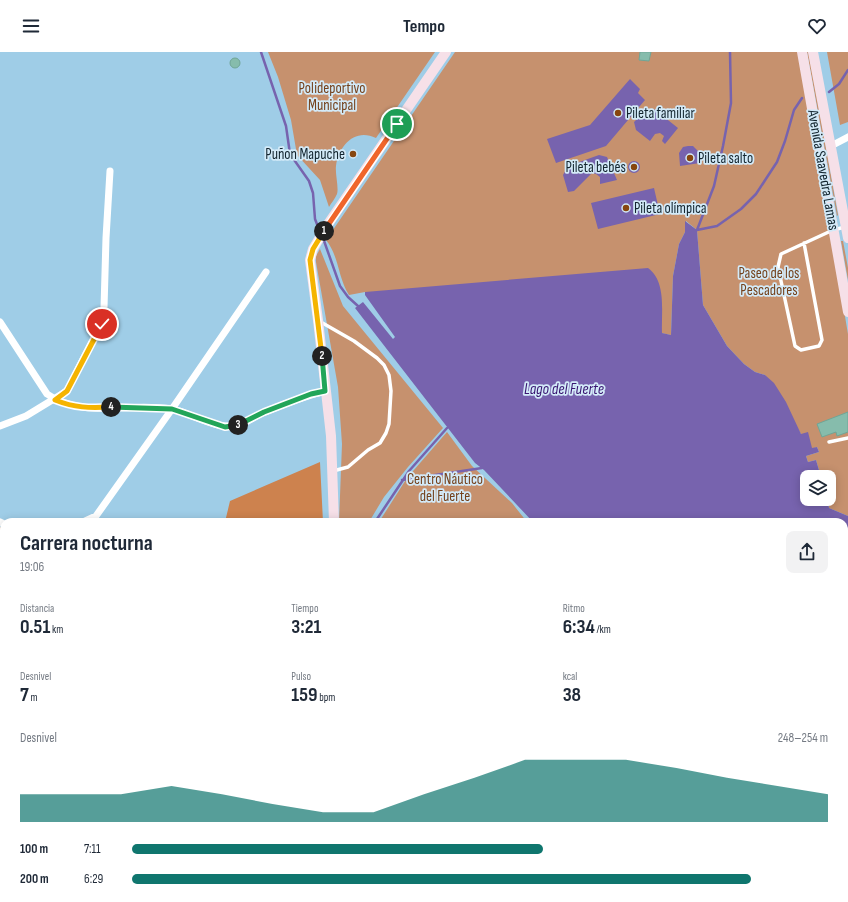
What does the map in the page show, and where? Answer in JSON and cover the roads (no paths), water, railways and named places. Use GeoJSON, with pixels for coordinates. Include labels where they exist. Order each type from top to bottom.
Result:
{"type":"FeatureCollection","features":[{"type":"Feature","properties":{"kind":"main road"},"geometry":{"type":"LineString","coordinates":[[334,518],[331,436],[310,260],[316,244],[328,224],[446,52]]}},
{"type":"Feature","properties":{"kind":"main road","name":"Avenida Saavedra Lamas"},"geometry":{"type":"LineString","coordinates":[[802,52],[848,312]]}},
{"type":"Feature","properties":{"kind":"main road","name":"Avenida Saavedra Lamas"},"geometry":{"type":"LineString","coordinates":[[813,52],[848,238]]}},
{"type":"Feature","properties":{"kind":"street"},"geometry":{"type":"LineString","coordinates":[[831,146],[848,137]]}},
{"type":"Feature","properties":{"kind":"street"},"geometry":{"type":"LineString","coordinates":[[0,426],[26,416],[55,400],[67,391],[102,324],[110,171]]}},
{"type":"Feature","properties":{"kind":"street"},"geometry":{"type":"LineString","coordinates":[[92,518],[96,516],[172,409],[266,272]]}},
{"type":"Feature","properties":{"kind":"street"},"geometry":{"type":"LineString","coordinates":[[0,322],[46,394],[55,400],[70,406],[93,408],[119,407],[172,409],[225,427],[239,425],[264,412],[311,394],[325,391]]}},
{"type":"Feature","properties":{"kind":"lane"},"geometry":{"type":"LineString","coordinates":[[804,243],[822,340],[819,346],[801,350],[795,346],[778,267],[781,254],[804,243],[833,230],[846,226]]}},
{"type":"Feature","properties":{"kind":"lane"},"geometry":{"type":"LineString","coordinates":[[318,320],[354,341],[377,358],[384,365],[389,375],[389,424],[386,433],[380,443],[368,450],[348,467],[333,471]]}},
{"type":"Feature","properties":{"kind":"lane"},"geometry":{"type":"LineString","coordinates":[[829,442],[848,438]]}},
{"type":"Feature","properties":{"kind":"water","name":"Pileta familiar"},"geometry":{"type":"Polygon","coordinates":[[[630,79],[640,89],[638,93],[645,100],[606,146],[556,163],[547,139],[590,125],[630,79]]]}},
{"type":"Feature","properties":{"kind":"water"},"geometry":{"type":"Polygon","coordinates":[[[647,109],[654,109],[678,128],[665,144],[662,141],[664,136],[660,133],[655,134],[650,141],[636,130],[634,122],[647,109]]]}},
{"type":"Feature","properties":{"kind":"water","name":"Pileta salto"},"geometry":{"type":"Polygon","coordinates":[[[693,146],[699,152],[700,163],[680,166],[679,153],[683,147],[693,146]]]}},
{"type":"Feature","properties":{"kind":"water"},"geometry":{"type":"Polygon","coordinates":[[[599,155],[607,157],[617,180],[600,184],[600,177],[592,173],[574,191],[568,192],[563,175],[568,166],[599,155]]]}},
{"type":"Feature","properties":{"kind":"water","name":"Pileta bebés"},"geometry":{"type":"Polygon","coordinates":[[[636,161],[639,162],[639,172],[632,173],[629,172],[628,165],[629,162],[636,161]]]}},
{"type":"Feature","properties":{"kind":"water","name":"Pileta olímpica"},"geometry":{"type":"Polygon","coordinates":[[[654,188],[660,214],[598,229],[591,203],[654,188]]]}},
{"type":"Feature","properties":{"kind":"water","name":"Lago del Fuerte"},"geometry":{"type":"Polygon","coordinates":[[[685,221],[697,230],[703,305],[727,346],[744,364],[755,372],[765,375],[774,383],[786,402],[801,434],[808,432],[812,448],[817,447],[819,452],[806,456],[808,462],[816,460],[819,470],[800,470],[800,506],[829,506],[829,508],[848,516],[848,518],[529,518],[484,470],[475,463],[355,308],[363,302],[393,339],[395,337],[365,295],[365,292],[648,268],[654,274],[661,289],[662,333],[671,335],[673,276],[679,244],[685,232],[685,221]]]}},
{"type":"Feature","properties":{"kind":"waterway"},"geometry":{"type":"LineString","coordinates":[[261,52],[286,126],[290,154],[309,181],[313,193],[315,219],[320,232]]}},
{"type":"Feature","properties":{"kind":"waterway"},"geometry":{"type":"LineString","coordinates":[[697,230],[714,186],[731,103],[730,52]]}},
{"type":"Feature","properties":{"kind":"waterway"},"geometry":{"type":"LineString","coordinates":[[829,92],[839,84],[848,70]]}},
{"type":"Feature","properties":{"kind":"waterway"},"geometry":{"type":"LineString","coordinates":[[697,230],[717,226],[741,209],[756,194],[777,162],[794,110],[802,98]]}},
{"type":"Feature","properties":{"kind":"waterway"},"geometry":{"type":"LineString","coordinates":[[323,238],[340,286],[348,297],[358,306]]}},
{"type":"Feature","properties":{"kind":"waterway"},"geometry":{"type":"LineString","coordinates":[[378,518],[409,471],[447,428]]}},
{"type":"Feature","properties":{"kind":"waterway"},"geometry":{"type":"LineString","coordinates":[[402,480],[482,468]]}},
{"type":"Feature","properties":{"kind":"place","name":"Pileta familiar"},"geometry":{"type":"Point","coordinates":[618,113]}},
{"type":"Feature","properties":{"kind":"place","name":"Puñon Mapuche"},"geometry":{"type":"Point","coordinates":[353,154]}},
{"type":"Feature","properties":{"kind":"place","name":"Pileta salto"},"geometry":{"type":"Point","coordinates":[690,158]}},
{"type":"Feature","properties":{"kind":"place","name":"Pileta bebés"},"geometry":{"type":"Point","coordinates":[634,167]}},
{"type":"Feature","properties":{"kind":"place","name":"Pileta olímpica"},"geometry":{"type":"Point","coordinates":[626,208]}},
{"type":"Feature","properties":{"kind":"park label","name":"Polideportivo Municipal"},"geometry":{"type":"Point","coordinates":[332,96]}},
{"type":"Feature","properties":{"kind":"park label","name":"Paseo de los Pescadores"},"geometry":{"type":"Point","coordinates":[769,282]}},
{"type":"Feature","properties":{"kind":"park label","name":"Centro Náutico del Fuerte"},"geometry":{"type":"Point","coordinates":[445,488]}}]}
